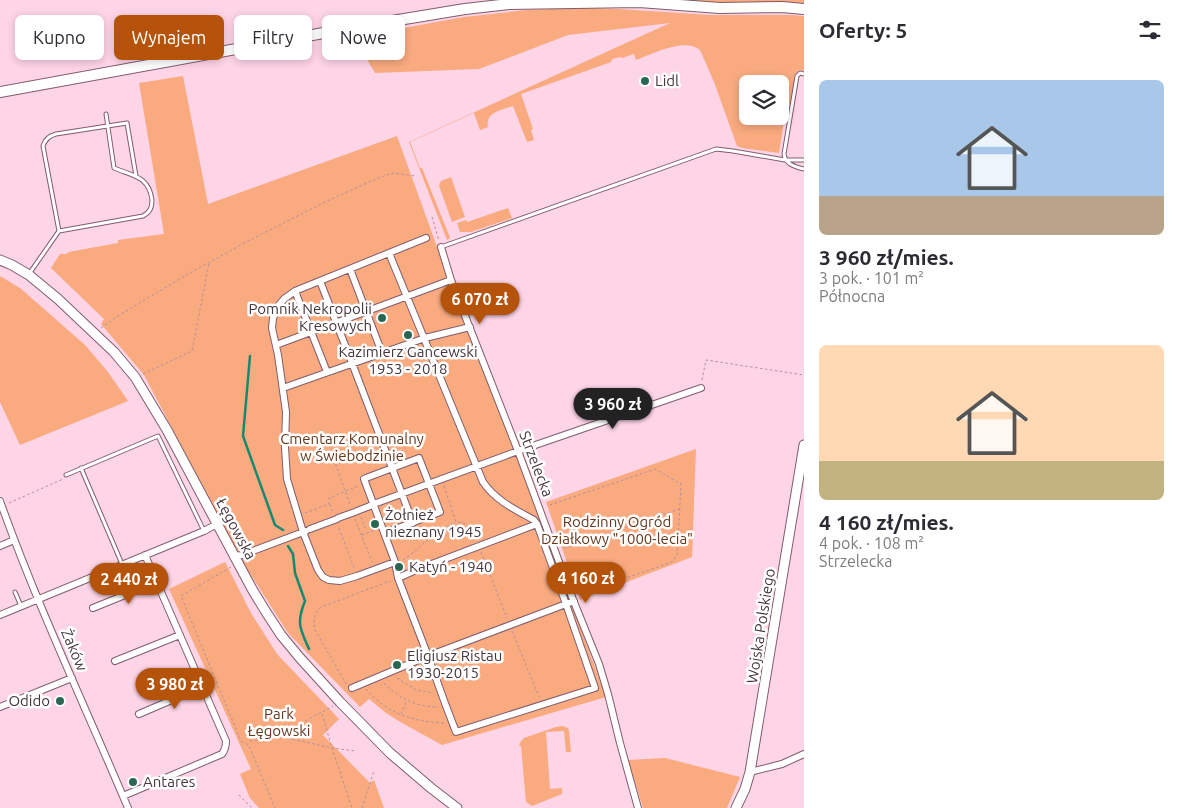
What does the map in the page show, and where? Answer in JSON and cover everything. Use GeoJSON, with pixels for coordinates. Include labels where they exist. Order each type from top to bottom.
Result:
{"type":"FeatureCollection","features":[{"type":"Feature","properties":{"kind":"main road"},"geometry":{"type":"LineString","coordinates":[[639,2],[651,0]]}},
{"type":"Feature","properties":{"kind":"main road"},"geometry":{"type":"LineString","coordinates":[[0,92],[465,8],[510,4],[639,2],[720,8],[804,9]]}},
{"type":"Feature","properties":{"kind":"street"},"geometry":{"type":"LineString","coordinates":[[396,563],[340,581],[329,580],[318,570],[307,530],[298,516],[287,479],[285,447],[286,412],[272,328],[273,318],[281,302],[295,291],[426,238]]}},
{"type":"Feature","properties":{"kind":"street","name":"Strzelecka"},"geometry":{"type":"LineString","coordinates":[[440,247],[599,664],[638,808]]}},
{"type":"Feature","properties":{"kind":"street"},"geometry":{"type":"LineString","coordinates":[[385,533],[440,512],[419,458],[364,479],[371,505],[385,533],[396,563],[398,578],[456,732],[595,688],[537,524],[534,520],[503,502],[483,482],[389,253]]}},
{"type":"Feature","properties":{"kind":"street","name":"Łęgowska"},"geometry":{"type":"LineString","coordinates":[[0,260],[29,275],[58,299],[114,352],[135,377],[167,430],[236,560],[281,634],[328,690],[390,754],[457,808]]}},
{"type":"Feature","properties":{"kind":"street"},"geometry":{"type":"LineString","coordinates":[[350,269],[382,353]]}},
{"type":"Feature","properties":{"kind":"street"},"geometry":{"type":"LineString","coordinates":[[320,280],[413,523]]}},
{"type":"Feature","properties":{"kind":"street"},"geometry":{"type":"LineString","coordinates":[[276,346],[451,280]]}},
{"type":"Feature","properties":{"kind":"street"},"geometry":{"type":"LineString","coordinates":[[295,291],[327,372]]}},
{"type":"Feature","properties":{"kind":"street"},"geometry":{"type":"LineString","coordinates":[[283,388],[425,338],[470,328]]}},
{"type":"Feature","properties":{"kind":"street"},"geometry":{"type":"LineString","coordinates":[[236,560],[242,555],[356,513],[371,505],[518,451],[701,388]]}},
{"type":"Feature","properties":{"kind":"street","name":"Wojska Polskiego"},"geometry":{"type":"LineString","coordinates":[[736,808],[745,789],[750,772],[801,485],[804,445]]}},
{"type":"Feature","properties":{"kind":"street","name":"Żaków"},"geometry":{"type":"LineString","coordinates":[[1,503],[38,599],[128,808]]}},
{"type":"Feature","properties":{"kind":"street"},"geometry":{"type":"LineString","coordinates":[[0,616],[217,524]]}},
{"type":"Feature","properties":{"kind":"street"},"geometry":{"type":"LineString","coordinates":[[398,578],[537,524]]}},
{"type":"Feature","properties":{"kind":"street"},"geometry":{"type":"LineString","coordinates":[[0,546],[14,540]]}},
{"type":"Feature","properties":{"kind":"street"},"geometry":{"type":"LineString","coordinates":[[123,796],[222,754],[225,750],[226,741],[145,555]]}},
{"type":"Feature","properties":{"kind":"street"},"geometry":{"type":"LineString","coordinates":[[93,608],[156,582]]}},
{"type":"Feature","properties":{"kind":"street"},"geometry":{"type":"LineString","coordinates":[[352,688],[428,656],[566,604],[573,599]]}},
{"type":"Feature","properties":{"kind":"street"},"geometry":{"type":"LineString","coordinates":[[115,661],[180,635]]}},
{"type":"Feature","properties":{"kind":"street"},"geometry":{"type":"LineString","coordinates":[[0,707],[72,678]]}},
{"type":"Feature","properties":{"kind":"street"},"geometry":{"type":"LineString","coordinates":[[139,714],[202,687]]}},
{"type":"Feature","properties":{"kind":"street"},"geometry":{"type":"LineString","coordinates":[[750,772],[782,764],[804,754]]}},
{"type":"Feature","properties":{"kind":"lane"},"geometry":{"type":"LineString","coordinates":[[804,74],[800,73],[797,76],[784,154],[785,160],[791,165],[804,169]]}},
{"type":"Feature","properties":{"kind":"lane"},"geometry":{"type":"LineString","coordinates":[[59,231],[143,216],[151,209],[152,203],[149,187],[145,182],[136,176],[114,168],[106,114]]}},
{"type":"Feature","properties":{"kind":"lane"},"geometry":{"type":"LineString","coordinates":[[29,275],[59,231],[43,146],[44,141],[48,137],[56,134],[127,123],[136,176]]}},
{"type":"Feature","properties":{"kind":"lane"},"geometry":{"type":"LineString","coordinates":[[440,247],[716,149],[733,150],[785,160],[804,160]]}},
{"type":"Feature","properties":{"kind":"lane"},"geometry":{"type":"LineString","coordinates":[[66,474],[158,436],[204,531]]}},
{"type":"Feature","properties":{"kind":"lane"},"geometry":{"type":"LineString","coordinates":[[81,468],[122,564]]}},
{"type":"Feature","properties":{"kind":"lane"},"geometry":{"type":"LineString","coordinates":[[15,592],[21,606]]}},
{"type":"Feature","properties":{"kind":"path"},"geometry":{"type":"LineString","coordinates":[[94,332],[209,262],[325,202],[378,178],[393,174],[415,176]]}},
{"type":"Feature","properties":{"kind":"path"},"geometry":{"type":"LineString","coordinates":[[432,217],[440,247]]}},
{"type":"Feature","properties":{"kind":"path"},"geometry":{"type":"LineString","coordinates":[[135,377],[192,350],[209,262]]}},
{"type":"Feature","properties":{"kind":"path"},"geometry":{"type":"LineString","coordinates":[[701,388],[706,360],[804,375]]}},
{"type":"Feature","properties":{"kind":"path"},"geometry":{"type":"LineString","coordinates":[[329,445],[345,491],[365,528]]}},
{"type":"Feature","properties":{"kind":"path"},"geometry":{"type":"LineString","coordinates":[[550,505],[655,469],[681,484],[678,555],[672,562],[573,599]]}},
{"type":"Feature","properties":{"kind":"path"},"geometry":{"type":"LineString","coordinates":[[1,503],[64,479],[66,474]]}},
{"type":"Feature","properties":{"kind":"path"},"geometry":{"type":"LineString","coordinates":[[442,480],[456,522]]}},
{"type":"Feature","properties":{"kind":"path"},"geometry":{"type":"LineString","coordinates":[[357,576],[337,519],[329,504],[329,498],[366,484]]}},
{"type":"Feature","properties":{"kind":"path"},"geometry":{"type":"LineString","coordinates":[[298,516],[329,504]]}},
{"type":"Feature","properties":{"kind":"path"},"geometry":{"type":"LineString","coordinates":[[564,548],[680,509]]}},
{"type":"Feature","properties":{"kind":"path"},"geometry":{"type":"LineString","coordinates":[[356,513],[357,523],[375,569]]}},
{"type":"Feature","properties":{"kind":"path"},"geometry":{"type":"LineString","coordinates":[[357,523],[362,521]]}},
{"type":"Feature","properties":{"kind":"path"},"geometry":{"type":"LineString","coordinates":[[396,563],[414,552],[435,533],[456,522],[464,523],[474,535],[542,705]]}},
{"type":"Feature","properties":{"kind":"path"},"geometry":{"type":"LineString","coordinates":[[362,536],[377,530]]}},
{"type":"Feature","properties":{"kind":"path"},"geometry":{"type":"LineString","coordinates":[[236,560],[181,596],[241,741],[250,748],[275,808]]}},
{"type":"Feature","properties":{"kind":"path"},"geometry":{"type":"LineString","coordinates":[[352,688],[347,686],[315,630],[313,622],[315,614],[322,607],[398,578]]}},
{"type":"Feature","properties":{"kind":"path"},"geometry":{"type":"LineString","coordinates":[[392,672],[399,680],[416,690],[441,693]]}},
{"type":"Feature","properties":{"kind":"path"},"geometry":{"type":"LineString","coordinates":[[378,677],[392,691],[407,700],[431,707],[446,706]]}},
{"type":"Feature","properties":{"kind":"path"},"geometry":{"type":"LineString","coordinates":[[361,684],[383,706],[401,715],[424,722],[453,723]]}},
{"type":"Feature","properties":{"kind":"path"},"geometry":{"type":"LineString","coordinates":[[401,715],[407,700]]}},
{"type":"Feature","properties":{"kind":"path"},"geometry":{"type":"LineString","coordinates":[[250,741],[274,738],[337,705]]}},
{"type":"Feature","properties":{"kind":"path"},"geometry":{"type":"LineString","coordinates":[[321,712],[352,808]]}},
{"type":"Feature","properties":{"kind":"path"},"geometry":{"type":"LineString","coordinates":[[278,736],[332,748],[356,751]]}},
{"type":"Feature","properties":{"kind":"path"},"geometry":{"type":"LineString","coordinates":[[362,808],[374,771]]}},
{"type":"Feature","properties":{"kind":"path"},"geometry":{"type":"LineString","coordinates":[[239,795],[252,808]]}},
{"type":"Feature","properties":{"kind":"green space"},"geometry":{"type":"Polygon","coordinates":[[[674,0],[804,0],[804,4],[696,3],[674,0]]]}},
{"type":"Feature","properties":{"kind":"green space"},"geometry":{"type":"Polygon","coordinates":[[[578,8],[710,15],[804,16],[804,71],[799,70],[795,74],[789,105],[789,75],[739,75],[739,125],[783,125],[779,153],[737,146],[714,82],[700,50],[694,46],[686,45],[668,48],[636,60],[634,54],[612,59],[611,62],[521,94],[533,129],[531,130],[534,140],[527,142],[513,106],[495,112],[489,118],[488,127],[480,130],[474,113],[410,142],[449,235],[450,238],[447,240],[409,142],[670,23],[568,35],[479,69],[375,73],[367,60],[405,60],[405,28],[464,17],[527,10],[578,8]]]}},
{"type":"Feature","properties":{"kind":"green space","name":"Cmentarz Komunalny w Świebodzinie"},"geometry":{"type":"Polygon","coordinates":[[[183,76],[208,204],[397,136],[463,319],[536,507],[606,697],[442,745],[386,713],[369,699],[360,707],[288,633],[244,564],[144,375],[101,324],[104,319],[51,268],[60,254],[118,243],[118,240],[164,234],[139,83],[183,76]]]}},
{"type":"Feature","properties":{"kind":"green space"},"geometry":{"type":"Polygon","coordinates":[[[451,177],[465,217],[452,222],[439,186],[441,181],[451,177]]]}},
{"type":"Feature","properties":{"kind":"green space"},"geometry":{"type":"Polygon","coordinates":[[[508,208],[512,218],[471,232],[460,232],[457,223],[466,220],[467,222],[508,208]]]}},
{"type":"Feature","properties":{"kind":"green space"},"geometry":{"type":"Polygon","coordinates":[[[0,276],[20,288],[85,345],[108,372],[128,401],[20,445],[0,402],[0,276]]]}},
{"type":"Feature","properties":{"kind":"green space","name":"Rodzinny Ogród Działkowy \"1000-lecia\""},"geometry":{"type":"Polygon","coordinates":[[[696,449],[692,557],[580,600],[546,502],[696,449]]]}},
{"type":"Feature","properties":{"kind":"green space","name":"Park Łęgowski"},"geometry":{"type":"Polygon","coordinates":[[[225,562],[251,613],[277,654],[339,719],[323,735],[370,783],[374,780],[384,808],[259,808],[250,798],[240,774],[251,769],[169,589],[225,562]]]}},
{"type":"Feature","properties":{"kind":"green space"},"geometry":{"type":"Polygon","coordinates":[[[563,726],[568,728],[569,731],[571,752],[566,752],[564,731],[546,732],[550,789],[562,788],[562,794],[532,806],[526,802],[521,746],[519,746],[524,738],[563,726]]]}},
{"type":"Feature","properties":{"kind":"green space"},"geometry":{"type":"Polygon","coordinates":[[[665,758],[740,777],[727,808],[643,808],[628,760],[665,758]]]}},
{"type":"Feature","properties":{"kind":"waterway"},"geometry":{"type":"LineString","coordinates":[[250,356],[243,436],[275,525],[283,530]]}},
{"type":"Feature","properties":{"kind":"waterway"},"geometry":{"type":"LineString","coordinates":[[288,546],[293,554],[295,573],[305,601],[300,626],[309,649]]}},
{"type":"Feature","properties":{"kind":"place","name":"Lidl"},"geometry":{"type":"Point","coordinates":[645,81]}},
{"type":"Feature","properties":{"kind":"place","name":"Pomnik Nekropolii Kresowych"},"geometry":{"type":"Point","coordinates":[382,318]}},
{"type":"Feature","properties":{"kind":"place","name":"Kazimierz Gancewski 1953 - 2018"},"geometry":{"type":"Point","coordinates":[408,335]}},
{"type":"Feature","properties":{"kind":"place","name":"Żołnież nieznany 1945"},"geometry":{"type":"Point","coordinates":[375,524]}},
{"type":"Feature","properties":{"kind":"place","name":"Katyń - 1940"},"geometry":{"type":"Point","coordinates":[399,567]}},
{"type":"Feature","properties":{"kind":"place","name":"Eligiusz Ristau 1930-2015"},"geometry":{"type":"Point","coordinates":[397,665]}},
{"type":"Feature","properties":{"kind":"place","name":"Odido"},"geometry":{"type":"Point","coordinates":[60,701]}},
{"type":"Feature","properties":{"kind":"place","name":"Antares"},"geometry":{"type":"Point","coordinates":[133,782]}}]}
